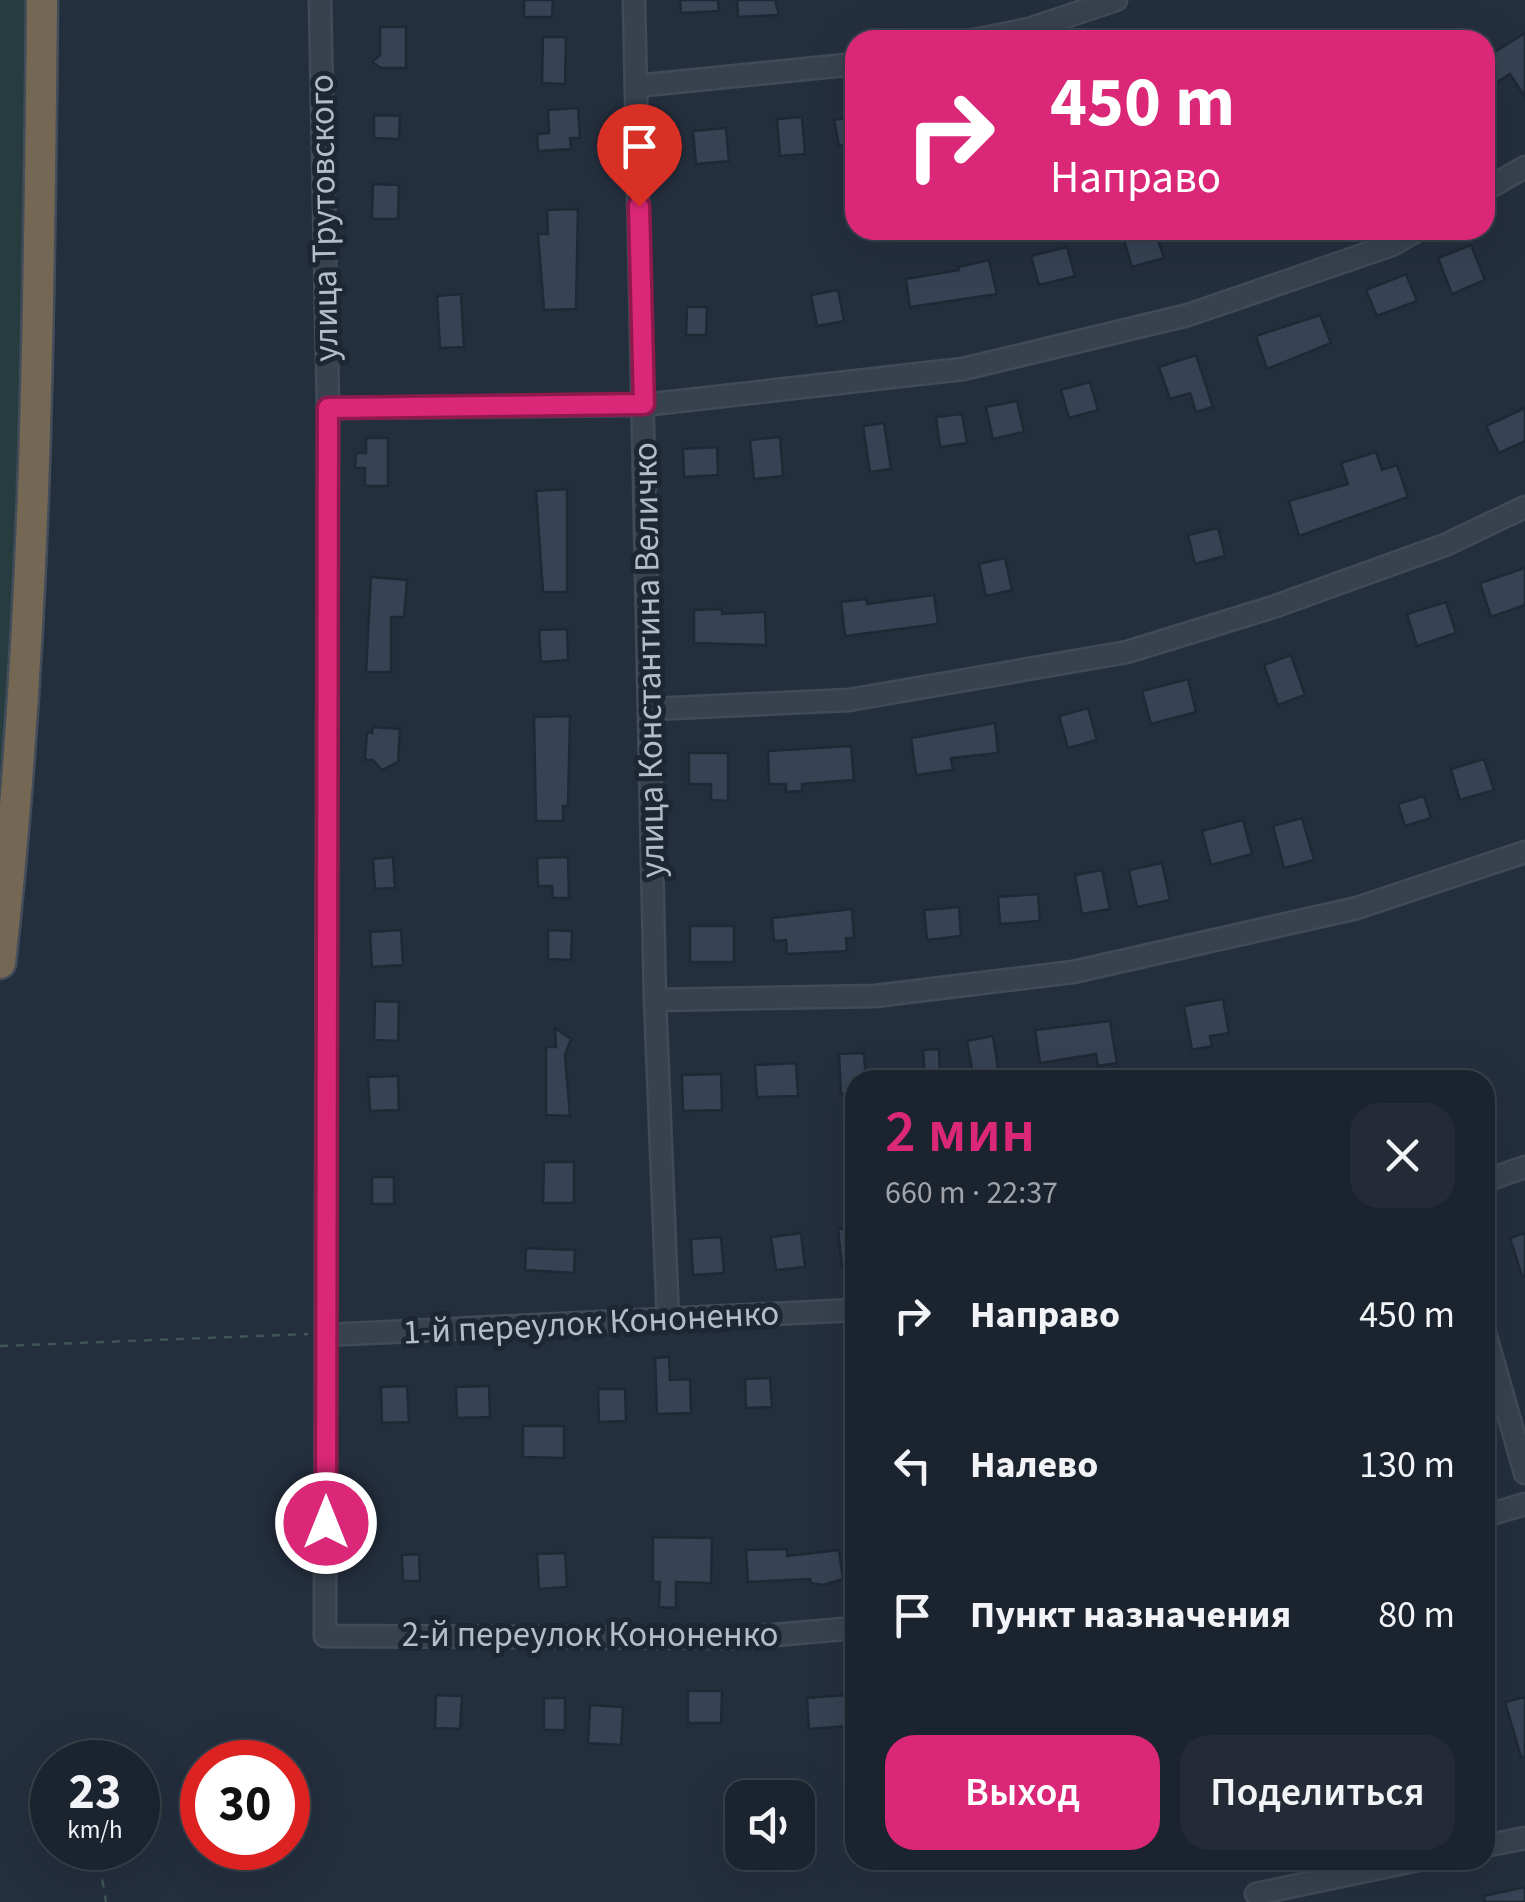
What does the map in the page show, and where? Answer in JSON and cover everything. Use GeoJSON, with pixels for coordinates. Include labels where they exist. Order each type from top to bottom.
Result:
{"type":"FeatureCollection","features":[{"type":"Feature","properties":{"kind":"highway"},"geometry":{"type":"LineString","coordinates":[[0,963],[31,625],[38,431],[42,0]]}},
{"type":"Feature","properties":{"kind":"street","name":"улица Трутовского"},"geometry":{"type":"LineString","coordinates":[[320,0],[328,408],[325,1636]]}},
{"type":"Feature","properties":{"kind":"street","name":"улица Константина Величко"},"geometry":{"type":"LineString","coordinates":[[634,0],[652,708],[655,1000],[668,1320]]}},
{"type":"Feature","properties":{"kind":"street"},"geometry":{"type":"LineString","coordinates":[[1024,30],[1116,0]]}},
{"type":"Feature","properties":{"kind":"street"},"geometry":{"type":"LineString","coordinates":[[636,86],[845,65]]}},
{"type":"Feature","properties":{"kind":"street"},"geometry":{"type":"LineString","coordinates":[[1495,184],[1525,167]]}},
{"type":"Feature","properties":{"kind":"street"},"geometry":{"type":"LineString","coordinates":[[328,408],[644,404],[963,369],[1188,315],[1402,240]]}},
{"type":"Feature","properties":{"kind":"street"},"geometry":{"type":"LineString","coordinates":[[652,708],[849,700],[1127,652],[1290,601],[1445,545],[1525,507]]}},
{"type":"Feature","properties":{"kind":"street"},"geometry":{"type":"LineString","coordinates":[[655,1000],[875,996],[1073,972],[1357,908],[1525,852]]}},
{"type":"Feature","properties":{"kind":"street"},"geometry":{"type":"LineString","coordinates":[[1495,1178],[1525,1167]]}},
{"type":"Feature","properties":{"kind":"street","name":"1-й переулок Кононенко"},"geometry":{"type":"LineString","coordinates":[[326,1335],[845,1311]]}},
{"type":"Feature","properties":{"kind":"street"},"geometry":{"type":"LineString","coordinates":[[1495,1368],[1525,1472]]}},
{"type":"Feature","properties":{"kind":"street"},"geometry":{"type":"LineString","coordinates":[[1495,1513],[1525,1504]]}},
{"type":"Feature","properties":{"kind":"street","name":"2-й переулок Кононенко"},"geometry":{"type":"LineString","coordinates":[[325,1636],[741,1638],[845,1629]]}},
{"type":"Feature","properties":{"kind":"street"},"geometry":{"type":"LineString","coordinates":[[1495,1844],[1525,1838]]}},
{"type":"Feature","properties":{"kind":"street"},"geometry":{"type":"LineString","coordinates":[[1256,1894],[1370,1870]]}},
{"type":"Feature","properties":{"kind":"path"},"geometry":{"type":"LineString","coordinates":[[0,1346],[150,1337],[326,1335]]}},
{"type":"Feature","properties":{"kind":"path"},"geometry":{"type":"LineString","coordinates":[[101,1870],[106,1902]]}},
{"type":"Feature","properties":{"kind":"green space"},"geometry":{"type":"Polygon","coordinates":[[[0,0],[42,0],[0,963],[0,0]]]}},
{"type":"Feature","properties":{"kind":"building"},"geometry":{"type":"Polygon","coordinates":[[[524,0],[553,0],[552,17],[524,17],[524,0]]]}},
{"type":"Feature","properties":{"kind":"building"},"geometry":{"type":"Polygon","coordinates":[[[680,0],[718,0],[719,11],[681,13],[680,0]]]}},
{"type":"Feature","properties":{"kind":"building"},"geometry":{"type":"Polygon","coordinates":[[[737,0],[775,0],[779,15],[738,17],[737,0]]]}},
{"type":"Feature","properties":{"kind":"building"},"geometry":{"type":"Polygon","coordinates":[[[380,27],[406,27],[406,68],[381,68],[372,62],[380,55],[380,27]]]}},
{"type":"Feature","properties":{"kind":"building"},"geometry":{"type":"Polygon","coordinates":[[[1525,33],[1525,97],[1510,74],[1495,84],[1495,52],[1525,33]]]}},
{"type":"Feature","properties":{"kind":"building"},"geometry":{"type":"Polygon","coordinates":[[[543,37],[566,37],[565,84],[542,83],[543,37]]]}},
{"type":"Feature","properties":{"kind":"building"},"geometry":{"type":"Polygon","coordinates":[[[578,108],[580,138],[570,138],[571,149],[538,151],[537,134],[549,133],[548,110],[578,108]]]}},
{"type":"Feature","properties":{"kind":"building"},"geometry":{"type":"Polygon","coordinates":[[[374,115],[400,116],[399,139],[374,138],[374,115]]]}},
{"type":"Feature","properties":{"kind":"building"},"geometry":{"type":"Polygon","coordinates":[[[802,117],[805,154],[780,156],[777,119],[802,117]]]}},
{"type":"Feature","properties":{"kind":"building"},"geometry":{"type":"Polygon","coordinates":[[[845,118],[845,145],[839,146],[834,120],[845,118]]]}},
{"type":"Feature","properties":{"kind":"building"},"geometry":{"type":"Polygon","coordinates":[[[726,128],[729,161],[696,164],[693,131],[726,128]]]}},
{"type":"Feature","properties":{"kind":"building"},"geometry":{"type":"Polygon","coordinates":[[[373,184],[399,185],[398,219],[372,219],[373,184]]]}},
{"type":"Feature","properties":{"kind":"building"},"geometry":{"type":"Polygon","coordinates":[[[578,209],[576,309],[544,310],[538,234],[548,234],[547,210],[578,209]]]}},
{"type":"Feature","properties":{"kind":"building"},"geometry":{"type":"Polygon","coordinates":[[[1124,240],[1158,240],[1164,258],[1132,267],[1124,240]]]}},
{"type":"Feature","properties":{"kind":"building"},"geometry":{"type":"Polygon","coordinates":[[[1471,245],[1485,280],[1452,294],[1438,258],[1471,245]]]}},
{"type":"Feature","properties":{"kind":"building"},"geometry":{"type":"Polygon","coordinates":[[[1067,247],[1075,276],[1039,285],[1031,256],[1067,247]]]}},
{"type":"Feature","properties":{"kind":"building"},"geometry":{"type":"Polygon","coordinates":[[[989,260],[997,294],[910,307],[906,279],[959,270],[958,267],[989,260]]]}},
{"type":"Feature","properties":{"kind":"building"},"geometry":{"type":"Polygon","coordinates":[[[1406,274],[1417,301],[1377,316],[1366,290],[1406,274]]]}},
{"type":"Feature","properties":{"kind":"building"},"geometry":{"type":"Polygon","coordinates":[[[838,290],[844,321],[817,326],[811,295],[838,290]]]}},
{"type":"Feature","properties":{"kind":"building"},"geometry":{"type":"Polygon","coordinates":[[[461,294],[464,347],[440,348],[437,296],[461,294]]]}},
{"type":"Feature","properties":{"kind":"building"},"geometry":{"type":"Polygon","coordinates":[[[687,307],[707,307],[706,335],[686,335],[687,307]]]}},
{"type":"Feature","properties":{"kind":"building"},"geometry":{"type":"Polygon","coordinates":[[[1320,315],[1331,343],[1267,369],[1256,336],[1320,315]]]}},
{"type":"Feature","properties":{"kind":"building"},"geometry":{"type":"Polygon","coordinates":[[[1196,355],[1213,407],[1196,412],[1190,393],[1170,399],[1159,367],[1196,355]]]}},
{"type":"Feature","properties":{"kind":"building"},"geometry":{"type":"Polygon","coordinates":[[[1090,382],[1098,410],[1069,418],[1061,390],[1090,382]]]}},
{"type":"Feature","properties":{"kind":"building"},"geometry":{"type":"Polygon","coordinates":[[[1017,401],[1024,432],[993,439],[986,407],[1017,401]]]}},
{"type":"Feature","properties":{"kind":"building"},"geometry":{"type":"Polygon","coordinates":[[[1525,408],[1525,441],[1499,453],[1486,426],[1525,408]]]}},
{"type":"Feature","properties":{"kind":"building"},"geometry":{"type":"Polygon","coordinates":[[[962,414],[967,443],[940,447],[936,417],[962,414]]]}},
{"type":"Feature","properties":{"kind":"building"},"geometry":{"type":"Polygon","coordinates":[[[884,423],[891,469],[870,472],[863,426],[884,423]]]}},
{"type":"Feature","properties":{"kind":"building"},"geometry":{"type":"Polygon","coordinates":[[[780,437],[783,476],[754,479],[750,440],[780,437]]]}},
{"type":"Feature","properties":{"kind":"building"},"geometry":{"type":"Polygon","coordinates":[[[366,438],[388,438],[388,486],[365,486],[365,468],[355,468],[356,453],[366,453],[366,438]]]}},
{"type":"Feature","properties":{"kind":"building"},"geometry":{"type":"Polygon","coordinates":[[[717,447],[718,475],[684,477],[683,449],[717,447]]]}},
{"type":"Feature","properties":{"kind":"building"},"geometry":{"type":"Polygon","coordinates":[[[1376,452],[1382,470],[1397,465],[1408,497],[1299,536],[1289,501],[1348,484],[1341,463],[1376,452]]]}},
{"type":"Feature","properties":{"kind":"building"},"geometry":{"type":"Polygon","coordinates":[[[567,489],[567,592],[543,592],[536,491],[567,489]]]}},
{"type":"Feature","properties":{"kind":"building"},"geometry":{"type":"Polygon","coordinates":[[[1218,528],[1225,556],[1195,564],[1188,535],[1218,528]]]}},
{"type":"Feature","properties":{"kind":"building"},"geometry":{"type":"Polygon","coordinates":[[[1005,558],[1012,590],[986,596],[979,564],[1005,558]]]}},
{"type":"Feature","properties":{"kind":"building"},"geometry":{"type":"Polygon","coordinates":[[[1525,568],[1525,605],[1491,617],[1480,583],[1525,568]]]}},
{"type":"Feature","properties":{"kind":"building"},"geometry":{"type":"Polygon","coordinates":[[[371,577],[407,580],[404,617],[391,617],[391,672],[366,672],[371,577]]]}},
{"type":"Feature","properties":{"kind":"building"},"geometry":{"type":"Polygon","coordinates":[[[934,595],[938,624],[845,636],[841,602],[866,599],[867,604],[934,595]]]}},
{"type":"Feature","properties":{"kind":"building"},"geometry":{"type":"Polygon","coordinates":[[[1446,602],[1456,633],[1417,646],[1407,614],[1446,602]]]}},
{"type":"Feature","properties":{"kind":"building"},"geometry":{"type":"Polygon","coordinates":[[[722,609],[722,614],[765,612],[766,645],[694,643],[694,610],[722,609]]]}},
{"type":"Feature","properties":{"kind":"building"},"geometry":{"type":"Polygon","coordinates":[[[567,629],[568,660],[541,662],[539,630],[567,629]]]}},
{"type":"Feature","properties":{"kind":"building"},"geometry":{"type":"Polygon","coordinates":[[[1291,655],[1305,695],[1278,705],[1264,665],[1291,655]]]}},
{"type":"Feature","properties":{"kind":"building"},"geometry":{"type":"Polygon","coordinates":[[[1188,679],[1196,712],[1151,724],[1142,691],[1188,679]]]}},
{"type":"Feature","properties":{"kind":"building"},"geometry":{"type":"Polygon","coordinates":[[[1088,708],[1097,740],[1068,748],[1059,716],[1088,708]]]}},
{"type":"Feature","properties":{"kind":"building"},"geometry":{"type":"Polygon","coordinates":[[[570,716],[568,806],[563,806],[563,821],[536,821],[534,717],[570,716]]]}},
{"type":"Feature","properties":{"kind":"building"},"geometry":{"type":"Polygon","coordinates":[[[995,723],[998,753],[951,758],[953,770],[916,775],[911,738],[995,723]]]}},
{"type":"Feature","properties":{"kind":"building"},"geometry":{"type":"Polygon","coordinates":[[[373,727],[400,729],[398,762],[382,770],[373,760],[365,760],[367,732],[372,733],[373,727]]]}},
{"type":"Feature","properties":{"kind":"building"},"geometry":{"type":"Polygon","coordinates":[[[851,746],[854,780],[802,784],[802,791],[786,792],[786,784],[769,784],[768,751],[851,746]]]}},
{"type":"Feature","properties":{"kind":"building"},"geometry":{"type":"Polygon","coordinates":[[[689,753],[728,753],[728,801],[711,800],[711,784],[689,784],[689,753]]]}},
{"type":"Feature","properties":{"kind":"building"},"geometry":{"type":"Polygon","coordinates":[[[1484,759],[1494,790],[1460,800],[1451,769],[1484,759]]]}},
{"type":"Feature","properties":{"kind":"building"},"geometry":{"type":"Polygon","coordinates":[[[1424,796],[1431,818],[1405,826],[1398,804],[1424,796]]]}},
{"type":"Feature","properties":{"kind":"building"},"geometry":{"type":"Polygon","coordinates":[[[1302,818],[1314,860],[1284,868],[1273,826],[1302,818]]]}},
{"type":"Feature","properties":{"kind":"building"},"geometry":{"type":"Polygon","coordinates":[[[1243,820],[1252,854],[1211,865],[1202,831],[1243,820]]]}},
{"type":"Feature","properties":{"kind":"building"},"geometry":{"type":"Polygon","coordinates":[[[393,857],[395,888],[375,889],[373,859],[393,857]]]}},
{"type":"Feature","properties":{"kind":"building"},"geometry":{"type":"Polygon","coordinates":[[[568,857],[569,898],[553,898],[552,886],[538,886],[537,858],[568,857]]]}},
{"type":"Feature","properties":{"kind":"building"},"geometry":{"type":"Polygon","coordinates":[[[1162,863],[1170,900],[1137,907],[1129,870],[1162,863]]]}},
{"type":"Feature","properties":{"kind":"building"},"geometry":{"type":"Polygon","coordinates":[[[1102,870],[1110,909],[1082,914],[1075,875],[1102,870]]]}},
{"type":"Feature","properties":{"kind":"building"},"geometry":{"type":"Polygon","coordinates":[[[1038,894],[1040,921],[1000,924],[998,897],[1038,894]]]}},
{"type":"Feature","properties":{"kind":"building"},"geometry":{"type":"Polygon","coordinates":[[[959,907],[961,936],[927,940],[924,910],[959,907]]]}},
{"type":"Feature","properties":{"kind":"building"},"geometry":{"type":"Polygon","coordinates":[[[852,909],[854,938],[846,938],[847,951],[787,954],[786,940],[774,941],[772,918],[852,909]]]}},
{"type":"Feature","properties":{"kind":"building"},"geometry":{"type":"Polygon","coordinates":[[[690,926],[734,926],[734,962],[690,962],[690,926]]]}},
{"type":"Feature","properties":{"kind":"building"},"geometry":{"type":"Polygon","coordinates":[[[401,930],[403,965],[372,967],[370,932],[401,930]]]}},
{"type":"Feature","properties":{"kind":"building"},"geometry":{"type":"Polygon","coordinates":[[[548,930],[572,931],[571,960],[548,959],[548,930]]]}},
{"type":"Feature","properties":{"kind":"building"},"geometry":{"type":"Polygon","coordinates":[[[1223,999],[1229,1033],[1210,1036],[1212,1046],[1192,1050],[1184,1006],[1223,999]]]}},
{"type":"Feature","properties":{"kind":"building"},"geometry":{"type":"Polygon","coordinates":[[[375,1001],[399,1002],[398,1041],[374,1040],[375,1001]]]}},
{"type":"Feature","properties":{"kind":"building"},"geometry":{"type":"Polygon","coordinates":[[[1110,1021],[1117,1063],[1098,1066],[1096,1054],[1040,1063],[1035,1030],[1110,1021]]]}},
{"type":"Feature","properties":{"kind":"building"},"geometry":{"type":"Polygon","coordinates":[[[555,1028],[571,1039],[565,1055],[570,1116],[546,1115],[546,1047],[556,1047],[555,1028]]]}},
{"type":"Feature","properties":{"kind":"building"},"geometry":{"type":"Polygon","coordinates":[[[993,1036],[998,1070],[972,1070],[967,1041],[993,1036]]]}},
{"type":"Feature","properties":{"kind":"building"},"geometry":{"type":"Polygon","coordinates":[[[939,1049],[940,1070],[924,1070],[923,1050],[939,1049]]]}},
{"type":"Feature","properties":{"kind":"building"},"geometry":{"type":"Polygon","coordinates":[[[864,1053],[865,1070],[845,1070],[845,1094],[841,1094],[839,1054],[864,1053]]]}},
{"type":"Feature","properties":{"kind":"building"},"geometry":{"type":"Polygon","coordinates":[[[796,1063],[798,1096],[757,1097],[755,1065],[796,1063]]]}},
{"type":"Feature","properties":{"kind":"building"},"geometry":{"type":"Polygon","coordinates":[[[721,1074],[722,1110],[683,1111],[682,1075],[721,1074]]]}},
{"type":"Feature","properties":{"kind":"building"},"geometry":{"type":"Polygon","coordinates":[[[398,1076],[399,1110],[370,1111],[368,1077],[398,1076]]]}},
{"type":"Feature","properties":{"kind":"building"},"geometry":{"type":"Polygon","coordinates":[[[544,1162],[574,1162],[574,1203],[543,1203],[544,1162]]]}},
{"type":"Feature","properties":{"kind":"building"},"geometry":{"type":"Polygon","coordinates":[[[372,1177],[394,1177],[394,1204],[372,1204],[372,1177]]]}},
{"type":"Feature","properties":{"kind":"building"},"geometry":{"type":"Polygon","coordinates":[[[845,1228],[842,1268],[838,1229],[845,1228]]]}},
{"type":"Feature","properties":{"kind":"building"},"geometry":{"type":"Polygon","coordinates":[[[801,1233],[805,1267],[776,1270],[771,1237],[801,1233]]]}},
{"type":"Feature","properties":{"kind":"building"},"geometry":{"type":"Polygon","coordinates":[[[1525,1233],[1525,1276],[1522,1276],[1510,1238],[1525,1233]]]}},
{"type":"Feature","properties":{"kind":"building"},"geometry":{"type":"Polygon","coordinates":[[[721,1237],[724,1273],[693,1275],[691,1239],[721,1237]]]}},
{"type":"Feature","properties":{"kind":"building"},"geometry":{"type":"Polygon","coordinates":[[[526,1248],[575,1250],[574,1273],[525,1270],[526,1248]]]}},
{"type":"Feature","properties":{"kind":"building"},"geometry":{"type":"Polygon","coordinates":[[[669,1357],[670,1380],[690,1379],[691,1413],[657,1414],[655,1358],[669,1357]]]}},
{"type":"Feature","properties":{"kind":"building"},"geometry":{"type":"Polygon","coordinates":[[[770,1378],[772,1407],[746,1408],[745,1379],[770,1378]]]}},
{"type":"Feature","properties":{"kind":"building"},"geometry":{"type":"Polygon","coordinates":[[[407,1386],[409,1422],[382,1423],[381,1387],[407,1386]]]}},
{"type":"Feature","properties":{"kind":"building"},"geometry":{"type":"Polygon","coordinates":[[[489,1386],[490,1417],[457,1418],[456,1387],[489,1386]]]}},
{"type":"Feature","properties":{"kind":"building"},"geometry":{"type":"Polygon","coordinates":[[[598,1389],[625,1389],[626,1421],[599,1422],[598,1389]]]}},
{"type":"Feature","properties":{"kind":"building"},"geometry":{"type":"Polygon","coordinates":[[[523,1426],[564,1426],[564,1458],[523,1457],[523,1426]]]}},
{"type":"Feature","properties":{"kind":"building"},"geometry":{"type":"Polygon","coordinates":[[[653,1537],[712,1538],[711,1583],[676,1582],[676,1608],[659,1607],[660,1582],[653,1582],[653,1537]]]}},
{"type":"Feature","properties":{"kind":"building"},"geometry":{"type":"Polygon","coordinates":[[[787,1549],[787,1556],[839,1550],[843,1579],[823,1585],[811,1583],[810,1579],[748,1582],[746,1550],[787,1549]]]}},
{"type":"Feature","properties":{"kind":"building"},"geometry":{"type":"Polygon","coordinates":[[[565,1553],[567,1587],[539,1589],[537,1554],[565,1553]]]}},
{"type":"Feature","properties":{"kind":"building"},"geometry":{"type":"Polygon","coordinates":[[[419,1554],[420,1581],[403,1581],[402,1555],[419,1554]]]}},
{"type":"Feature","properties":{"kind":"building"},"geometry":{"type":"Polygon","coordinates":[[[688,1691],[722,1691],[721,1723],[688,1723],[688,1691]]]}},
{"type":"Feature","properties":{"kind":"building"},"geometry":{"type":"Polygon","coordinates":[[[436,1695],[462,1696],[460,1729],[435,1728],[436,1695]]]}},
{"type":"Feature","properties":{"kind":"building"},"geometry":{"type":"Polygon","coordinates":[[[845,1695],[845,1726],[809,1729],[807,1698],[845,1695]]]}},
{"type":"Feature","properties":{"kind":"building"},"geometry":{"type":"Polygon","coordinates":[[[1525,1697],[1525,1757],[1521,1757],[1505,1702],[1525,1697]]]}},
{"type":"Feature","properties":{"kind":"building"},"geometry":{"type":"Polygon","coordinates":[[[544,1698],[565,1698],[565,1730],[544,1730],[544,1698]]]}},
{"type":"Feature","properties":{"kind":"building"},"geometry":{"type":"Polygon","coordinates":[[[590,1705],[623,1707],[621,1745],[588,1743],[590,1705]]]}},
{"type":"Feature","properties":{"kind":"building"},"geometry":{"type":"Polygon","coordinates":[[[1525,1887],[1525,1902],[1485,1902],[1484,1896],[1525,1887]]]}},
{"type":"Feature","properties":{"kind":"route"},"geometry":{"type":"LineString","coordinates":[[326,1523],[328,408],[644,404],[639,206]]}}]}
